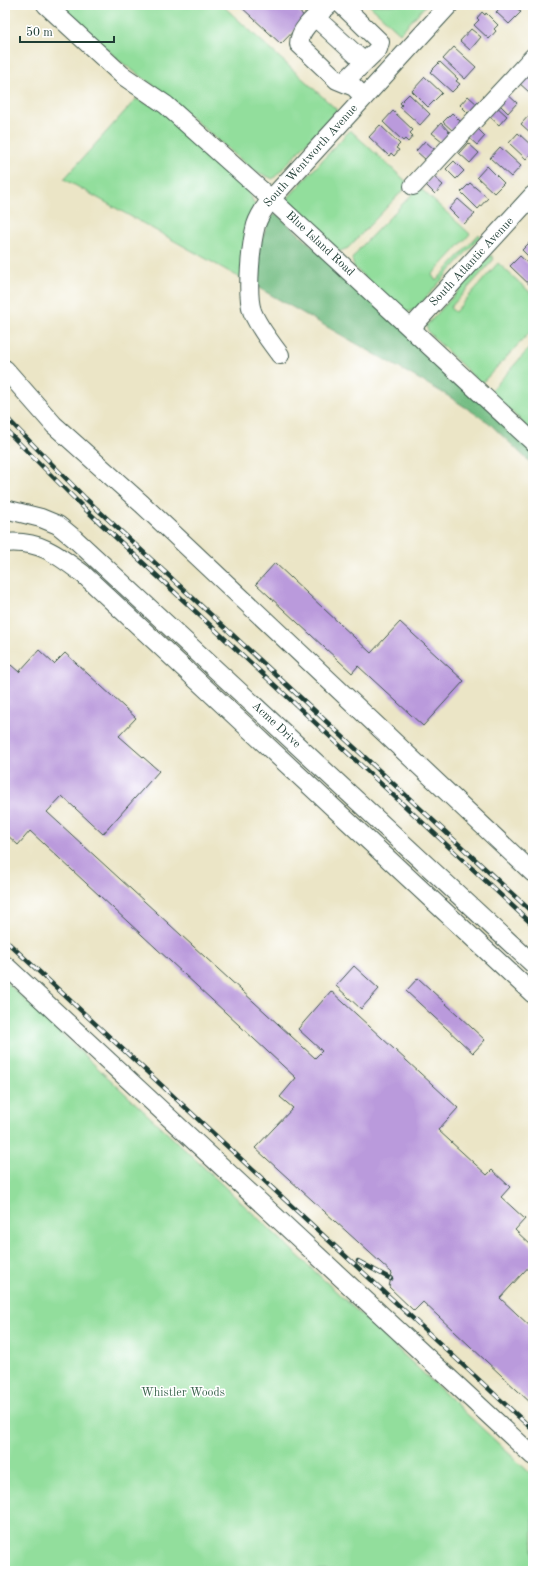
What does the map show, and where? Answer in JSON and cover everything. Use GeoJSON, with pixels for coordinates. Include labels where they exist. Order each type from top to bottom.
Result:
{"type":"FeatureCollection","features":[{"type":"Feature","properties":{"kind":"street","name":"Blue Island Road"},"geometry":{"type":"LineString","coordinates":[[46,5],[122,75],[166,105],[271,199],[533,442]]}},
{"type":"Feature","properties":{"kind":"street"},"geometry":{"type":"LineString","coordinates":[[329,5],[303,31],[299,37],[299,44],[337,80],[354,87],[364,97]]}},
{"type":"Feature","properties":{"kind":"street"},"geometry":{"type":"LineString","coordinates":[[342,5],[380,42],[378,48],[344,82]]}},
{"type":"Feature","properties":{"kind":"street","name":"South Wentworth Avenue"},"geometry":{"type":"LineString","coordinates":[[280,355],[258,323],[252,309],[250,295],[250,267],[256,224],[261,212],[271,199],[449,5]]}},
{"type":"Feature","properties":{"kind":"street"},"geometry":{"type":"LineString","coordinates":[[316,18],[364,62]]}},
{"type":"Feature","properties":{"kind":"street"},"geometry":{"type":"LineString","coordinates":[[413,186],[533,57]]}},
{"type":"Feature","properties":{"kind":"street","name":"South Atlantic Avenue"},"geometry":{"type":"LineString","coordinates":[[411,328],[533,195]]}},
{"type":"Feature","properties":{"kind":"street"},"geometry":{"type":"LineString","coordinates":[[5,369],[54,425],[142,504],[533,873]]}},
{"type":"Feature","properties":{"kind":"street","name":"Acme Drive"},"geometry":{"type":"LineString","coordinates":[[5,509],[41,518],[58,525],[533,964]]}},
{"type":"Feature","properties":{"kind":"street"},"geometry":{"type":"LineString","coordinates":[[5,543],[30,543],[46,548],[82,574],[533,994]]}},
{"type":"Feature","properties":{"kind":"street"},"geometry":{"type":"LineString","coordinates":[[5,965],[533,1456]]}},
{"type":"Feature","properties":{"kind":"green space"},"geometry":{"type":"Polygon","coordinates":[[[57,5],[222,5],[337,110],[273,179],[253,170],[157,88],[121,62],[57,5]]]}},
{"type":"Feature","properties":{"kind":"green space"},"geometry":{"type":"Polygon","coordinates":[[[369,5],[426,5],[400,33],[369,5]]]}},
{"type":"Feature","properties":{"kind":"green space"},"geometry":{"type":"Polygon","coordinates":[[[136,99],[161,109],[245,184],[255,205],[248,222],[244,280],[64,179],[136,99]]]}},
{"type":"Feature","properties":{"kind":"green space"},"geometry":{"type":"Polygon","coordinates":[[[350,130],[409,184],[348,248],[338,252],[286,204],[287,199],[350,130]]]}},
{"type":"Feature","properties":{"kind":"green space"},"geometry":{"type":"Polygon","coordinates":[[[419,187],[470,234],[432,275],[436,281],[479,234],[481,236],[415,310],[407,312],[393,304],[354,267],[352,259],[360,248],[419,187]]]}},
{"type":"Feature","properties":{"kind":"green space"},"geometry":{"type":"Polygon","coordinates":[[[277,214],[533,448],[533,465],[488,422],[445,394],[257,287],[259,248],[270,217],[277,214]]]}},
{"type":"Feature","properties":{"kind":"green space"},"geometry":{"type":"Polygon","coordinates":[[[491,255],[494,259],[450,308],[455,312],[498,263],[533,295],[533,329],[481,384],[429,333],[426,326],[491,255]]]}},
{"type":"Feature","properties":{"kind":"green space"},"geometry":{"type":"Polygon","coordinates":[[[533,344],[533,433],[491,391],[533,344]]]}},
{"type":"Feature","properties":{"kind":"green space","name":"Whistler Woods"},"geometry":{"type":"Polygon","coordinates":[[[5,981],[533,1476],[533,1571],[5,1571],[5,981]]]}},
{"type":"Feature","properties":{"kind":"building"},"geometry":{"type":"Polygon","coordinates":[[[239,5],[292,5],[306,18],[281,44],[239,5]]]}},
{"type":"Feature","properties":{"kind":"building"},"geometry":{"type":"Polygon","coordinates":[[[503,5],[513,5],[521,12],[509,24],[496,12],[503,5]]]}},
{"type":"Feature","properties":{"kind":"building"},"geometry":{"type":"Polygon","coordinates":[[[482,12],[485,15],[486,13],[498,25],[494,29],[496,31],[489,39],[474,25],[479,20],[477,18],[482,12]]]}},
{"type":"Feature","properties":{"kind":"building"},"geometry":{"type":"Polygon","coordinates":[[[471,29],[481,37],[470,50],[460,41],[471,29]]]}},
{"type":"Feature","properties":{"kind":"building"},"geometry":{"type":"Polygon","coordinates":[[[454,47],[476,67],[465,79],[443,59],[454,47]]]}},
{"type":"Feature","properties":{"kind":"building"},"geometry":{"type":"Polygon","coordinates":[[[440,62],[458,79],[456,81],[460,84],[452,92],[430,72],[440,62]]]}},
{"type":"Feature","properties":{"kind":"building"},"geometry":{"type":"Polygon","coordinates":[[[528,73],[533,78],[533,88],[529,92],[518,82],[528,73]]]}},
{"type":"Feature","properties":{"kind":"building"},"geometry":{"type":"Polygon","coordinates":[[[425,77],[442,93],[428,107],[412,91],[425,77]]]}},
{"type":"Feature","properties":{"kind":"building"},"geometry":{"type":"Polygon","coordinates":[[[506,93],[517,103],[508,113],[498,103],[506,93]]]}},
{"type":"Feature","properties":{"kind":"building"},"geometry":{"type":"Polygon","coordinates":[[[409,94],[430,114],[420,125],[400,107],[402,105],[400,103],[409,94]]]}},
{"type":"Feature","properties":{"kind":"building"},"geometry":{"type":"Polygon","coordinates":[[[468,96],[478,105],[469,114],[460,105],[468,96]]]}},
{"type":"Feature","properties":{"kind":"building"},"geometry":{"type":"Polygon","coordinates":[[[496,106],[507,116],[499,125],[488,115],[496,106]]]}},
{"type":"Feature","properties":{"kind":"building"},"geometry":{"type":"Polygon","coordinates":[[[393,111],[413,130],[410,133],[413,136],[408,142],[405,139],[403,141],[383,122],[393,111]]]}},
{"type":"Feature","properties":{"kind":"building"},"geometry":{"type":"Polygon","coordinates":[[[452,113],[461,122],[453,131],[443,122],[452,113]]]}},
{"type":"Feature","properties":{"kind":"building"},"geometry":{"type":"Polygon","coordinates":[[[531,113],[533,115],[533,135],[521,124],[531,113]]]}},
{"type":"Feature","properties":{"kind":"building"},"geometry":{"type":"Polygon","coordinates":[[[441,123],[450,133],[442,141],[432,133],[441,123]]]}},
{"type":"Feature","properties":{"kind":"building"},"geometry":{"type":"Polygon","coordinates":[[[380,125],[400,144],[396,148],[399,150],[394,156],[391,153],[389,156],[369,137],[380,125]]]}},
{"type":"Feature","properties":{"kind":"building"},"geometry":{"type":"Polygon","coordinates":[[[475,126],[485,136],[477,145],[467,136],[475,126]]]}},
{"type":"Feature","properties":{"kind":"building"},"geometry":{"type":"Polygon","coordinates":[[[518,133],[533,147],[533,151],[526,159],[509,143],[518,133]]]}},
{"type":"Feature","properties":{"kind":"building"},"geometry":{"type":"Polygon","coordinates":[[[425,141],[435,150],[426,160],[416,151],[425,141]]]}},
{"type":"Feature","properties":{"kind":"building"},"geometry":{"type":"Polygon","coordinates":[[[468,143],[479,153],[470,163],[459,153],[468,143]]]}},
{"type":"Feature","properties":{"kind":"building"},"geometry":{"type":"Polygon","coordinates":[[[500,147],[521,166],[511,177],[490,158],[500,147]]]}},
{"type":"Feature","properties":{"kind":"building"},"geometry":{"type":"Polygon","coordinates":[[[454,161],[464,171],[456,179],[446,169],[454,161]]]}},
{"type":"Feature","properties":{"kind":"building"},"geometry":{"type":"Polygon","coordinates":[[[487,166],[504,183],[494,193],[477,177],[487,166]]]}},
{"type":"Feature","properties":{"kind":"building"},"geometry":{"type":"Polygon","coordinates":[[[433,176],[443,185],[435,194],[425,184],[433,176]]]}},
{"type":"Feature","properties":{"kind":"building"},"geometry":{"type":"Polygon","coordinates":[[[470,183],[488,198],[478,209],[461,192],[470,183]]]}},
{"type":"Feature","properties":{"kind":"building"},"geometry":{"type":"Polygon","coordinates":[[[458,199],[475,214],[464,224],[449,209],[458,199]]]}},
{"type":"Feature","properties":{"kind":"building"},"geometry":{"type":"Polygon","coordinates":[[[533,239],[533,261],[522,250],[533,239]]]}},
{"type":"Feature","properties":{"kind":"building"},"geometry":{"type":"Polygon","coordinates":[[[520,256],[533,268],[533,288],[510,266],[520,256]]]}},
{"type":"Feature","properties":{"kind":"building"},"geometry":{"type":"Polygon","coordinates":[[[275,563],[371,653],[400,622],[464,681],[423,726],[358,666],[352,673],[256,584],[275,563]]]}},
{"type":"Feature","properties":{"kind":"building"},"geometry":{"type":"Polygon","coordinates":[[[39,650],[54,664],[65,653],[136,718],[119,736],[159,771],[103,834],[62,796],[47,812],[315,1058],[322,1051],[298,1029],[331,991],[458,1108],[438,1130],[487,1175],[492,1170],[510,1187],[501,1197],[525,1219],[515,1230],[533,1247],[533,1262],[500,1298],[533,1329],[533,1405],[423,1302],[414,1311],[389,1287],[392,1273],[255,1148],[293,1108],[280,1097],[296,1078],[30,831],[18,845],[5,833],[5,717],[7,715],[5,713],[5,671],[11,665],[19,672],[39,650]]]}},
{"type":"Feature","properties":{"kind":"building"},"geometry":{"type":"Polygon","coordinates":[[[354,966],[379,989],[361,1009],[336,986],[354,966]]]}},
{"type":"Feature","properties":{"kind":"building"},"geometry":{"type":"Polygon","coordinates":[[[418,978],[485,1040],[473,1053],[406,991],[418,978]]]}},
{"type":"Feature","properties":{"kind":"railway"},"geometry":{"type":"LineString","coordinates":[[5,416],[85,498],[533,913]]}},
{"type":"Feature","properties":{"kind":"railway"},"geometry":{"type":"LineString","coordinates":[[5,429],[84,508],[533,925]]}},
{"type":"Feature","properties":{"kind":"railway"},"geometry":{"type":"LineString","coordinates":[[5,940],[533,1430]]}},
{"type":"Feature","properties":{"kind":"railway"},"geometry":{"type":"LineString","coordinates":[[358,1261],[391,1279]]}}]}
